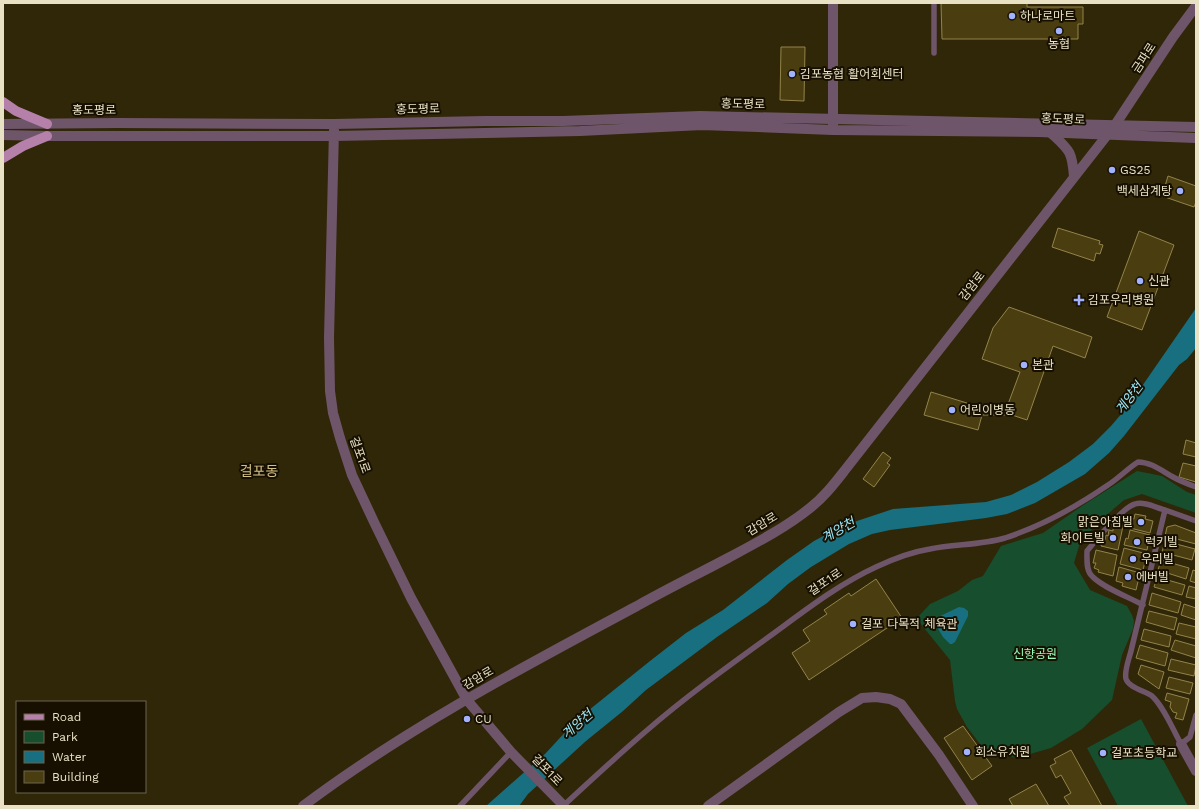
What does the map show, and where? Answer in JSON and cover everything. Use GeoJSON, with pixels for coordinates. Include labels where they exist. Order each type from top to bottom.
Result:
{"type":"FeatureCollection","features":[{"type":"Feature","properties":{"kind":"main road"},"geometry":{"type":"LineString","coordinates":[[3,102],[16,111],[47,124]]}},
{"type":"Feature","properties":{"kind":"main road"},"geometry":{"type":"LineString","coordinates":[[3,158],[23,146],[48,136]]}},
{"type":"Feature","properties":{"kind":"street"},"geometry":{"type":"LineString","coordinates":[[833,3],[833,125]]}},
{"type":"Feature","properties":{"kind":"street","name":"금파로"},"geometry":{"type":"LineString","coordinates":[[1115,125],[1173,37],[1196,6]]}},
{"type":"Feature","properties":{"kind":"street","name":"홍도평로"},"geometry":{"type":"LineString","coordinates":[[3,124],[334,124],[563,121],[700,116],[833,125],[1196,138]]}},
{"type":"Feature","properties":{"kind":"street","name":"걸포1로"},"geometry":{"type":"LineString","coordinates":[[334,124],[329,338],[330,391],[333,413],[352,475],[411,598],[467,700],[513,754],[562,804]]}},
{"type":"Feature","properties":{"kind":"street","name":"홍도평로"},"geometry":{"type":"LineString","coordinates":[[3,135],[334,136],[580,131],[702,125],[1115,125],[1196,127]]}},
{"type":"Feature","properties":{"kind":"street","name":"감암로"},"geometry":{"type":"LineString","coordinates":[[303,806],[339,779],[507,676],[768,537],[810,508],[829,490],[845,470],[1115,125]]}},
{"type":"Feature","properties":{"kind":"street"},"geometry":{"type":"LineString","coordinates":[[1050,132],[1071,154],[1073,160],[1074,177]]}},
{"type":"Feature","properties":{"kind":"street"},"geometry":{"type":"LineString","coordinates":[[708,806],[839,712],[862,698],[876,697],[890,699],[901,704],[939,755],[973,806]]}},
{"type":"Feature","properties":{"kind":"street"},"geometry":{"type":"LineString","coordinates":[[1181,744],[1196,771]]}},
{"type":"Feature","properties":{"kind":"lane"},"geometry":{"type":"LineString","coordinates":[[934,3],[934,53]]}},
{"type":"Feature","properties":{"kind":"lane","name":"걸포1로"},"geometry":{"type":"LineString","coordinates":[[562,804],[645,732],[725,669],[798,615],[850,580],[897,558],[916,552],[986,542],[1036,527],[1087,500],[1138,462],[1144,462],[1163,470],[1173,477],[1196,487]]}},
{"type":"Feature","properties":{"kind":"lane"},"geometry":{"type":"LineString","coordinates":[[1143,605],[1101,583],[1090,574],[1087,563],[1087,551],[1108,527],[1128,508],[1136,503],[1146,504],[1196,520]]}},
{"type":"Feature","properties":{"kind":"lane"},"geometry":{"type":"LineString","coordinates":[[1165,510],[1126,672],[1126,679],[1131,685],[1146,692],[1158,704],[1181,744],[1190,737],[1196,715]]}},
{"type":"Feature","properties":{"kind":"lane"},"geometry":{"type":"LineString","coordinates":[[460,806],[513,754]]}},
{"type":"Feature","properties":{"kind":"green space","name":"신향공원"},"geometry":{"type":"Polygon","coordinates":[[[1137,471],[1162,476],[1187,492],[1196,495],[1196,513],[1142,494],[1124,500],[1095,525],[1079,546],[1074,563],[1090,590],[1127,606],[1134,621],[1133,629],[1122,655],[1112,700],[1082,729],[1051,748],[1016,758],[983,748],[967,727],[957,709],[950,660],[920,623],[918,617],[930,604],[958,591],[972,580],[983,576],[1001,546],[1043,533],[1137,471]]]}},
{"type":"Feature","properties":{"kind":"green space"},"geometry":{"type":"Polygon","coordinates":[[[1141,719],[1188,806],[1118,806],[1087,748],[1141,719]]]}},
{"type":"Feature","properties":{"kind":"water","name":"계양천"},"geometry":{"type":"Polygon","coordinates":[[[1196,308],[1196,348],[1187,359],[1179,365],[1124,436],[1109,453],[1085,474],[1035,503],[1007,514],[890,530],[872,534],[849,544],[811,567],[788,584],[767,603],[717,637],[646,690],[586,741],[528,794],[519,806],[486,806],[545,754],[569,728],[589,710],[686,633],[723,610],[814,541],[842,526],[893,509],[986,502],[1011,495],[1037,482],[1069,462],[1093,444],[1129,405],[1196,308]]]}},
{"type":"Feature","properties":{"kind":"water"},"geometry":{"type":"Polygon","coordinates":[[[959,607],[968,611],[968,616],[955,642],[950,644],[943,637],[934,622],[936,618],[959,607]]]}},
{"type":"Feature","properties":{"kind":"building","name":"하나로마트"},"geometry":{"type":"Polygon","coordinates":[[[941,3],[1027,3],[1027,7],[1083,7],[1083,24],[1078,24],[1078,39],[942,39],[941,3]]]}},
{"type":"Feature","properties":{"kind":"building","name":"김포농협 활어회센터"},"geometry":{"type":"Polygon","coordinates":[[[781,47],[805,47],[804,101],[780,100],[781,47]]]}},
{"type":"Feature","properties":{"kind":"building","name":"백세삼계탕"},"geometry":{"type":"Polygon","coordinates":[[[1168,176],[1196,186],[1196,202],[1194,207],[1162,196],[1168,176]]]}},
{"type":"Feature","properties":{"kind":"building"},"geometry":{"type":"Polygon","coordinates":[[[1058,228],[1100,241],[1099,244],[1103,245],[1100,254],[1096,253],[1094,261],[1052,247],[1058,228]]]}},
{"type":"Feature","properties":{"kind":"building","name":"신관"},"geometry":{"type":"Polygon","coordinates":[[[1139,231],[1174,245],[1142,330],[1107,317],[1139,231]]]}},
{"type":"Feature","properties":{"kind":"building","name":"본관"},"geometry":{"type":"Polygon","coordinates":[[[1009,307],[1092,337],[1085,358],[1053,346],[1027,420],[1012,415],[1014,410],[1007,407],[1020,372],[982,359],[993,328],[1009,307]]]}},
{"type":"Feature","properties":{"kind":"building","name":"어린이병동"},"geometry":{"type":"Polygon","coordinates":[[[931,392],[980,407],[978,414],[982,415],[978,430],[924,415],[931,392]]]}},
{"type":"Feature","properties":{"kind":"building"},"geometry":{"type":"Polygon","coordinates":[[[980,407],[1007,407],[1014,410],[1012,415],[982,415],[978,414],[980,407]]]}},
{"type":"Feature","properties":{"kind":"building"},"geometry":{"type":"Polygon","coordinates":[[[1186,440],[1196,443],[1196,457],[1183,454],[1186,440]]]}},
{"type":"Feature","properties":{"kind":"building"},"geometry":{"type":"Polygon","coordinates":[[[883,452],[891,458],[887,463],[890,465],[874,487],[863,479],[883,452]]]}},
{"type":"Feature","properties":{"kind":"building"},"geometry":{"type":"Polygon","coordinates":[[[1183,463],[1196,466],[1196,482],[1179,477],[1183,463]]]}},
{"type":"Feature","properties":{"kind":"building","name":"맑은아침빌"},"geometry":{"type":"Polygon","coordinates":[[[1135,514],[1146,516],[1145,519],[1153,521],[1150,533],[1130,528],[1131,525],[1128,524],[1129,518],[1134,519],[1135,514]]]}},
{"type":"Feature","properties":{"kind":"building","name":"화이트빌"},"geometry":{"type":"Polygon","coordinates":[[[1117,525],[1123,526],[1118,550],[1101,546],[1103,539],[1105,540],[1106,535],[1108,536],[1109,530],[1113,531],[1113,528],[1116,528],[1117,525]]]}},
{"type":"Feature","properties":{"kind":"building"},"geometry":{"type":"Polygon","coordinates":[[[1175,525],[1196,533],[1196,544],[1165,536],[1167,527],[1175,525]]]}},
{"type":"Feature","properties":{"kind":"building","name":"럭키빌"},"geometry":{"type":"Polygon","coordinates":[[[1130,530],[1150,535],[1147,550],[1124,545],[1126,538],[1128,539],[1130,530]]]}},
{"type":"Feature","properties":{"kind":"building"},"geometry":{"type":"Polygon","coordinates":[[[1165,541],[1195,549],[1192,560],[1162,552],[1165,541]]]}},
{"type":"Feature","properties":{"kind":"building","name":"우리빌"},"geometry":{"type":"Polygon","coordinates":[[[1124,548],[1147,554],[1143,570],[1120,564],[1124,548]]]}},
{"type":"Feature","properties":{"kind":"building"},"geometry":{"type":"Polygon","coordinates":[[[1096,550],[1117,555],[1113,576],[1098,572],[1099,570],[1094,568],[1096,563],[1093,563],[1096,550]]]}},
{"type":"Feature","properties":{"kind":"building"},"geometry":{"type":"Polygon","coordinates":[[[1161,560],[1189,568],[1186,579],[1158,570],[1161,560]]]}},
{"type":"Feature","properties":{"kind":"building","name":"에버빌"},"geometry":{"type":"Polygon","coordinates":[[[1119,567],[1140,573],[1136,590],[1122,586],[1123,583],[1116,581],[1119,567]]]}},
{"type":"Feature","properties":{"kind":"building"},"geometry":{"type":"Polygon","coordinates":[[[1193,570],[1196,571],[1196,583],[1190,581],[1193,570]]]}},
{"type":"Feature","properties":{"kind":"building"},"geometry":{"type":"Polygon","coordinates":[[[1157,577],[1185,585],[1182,595],[1154,587],[1157,577]]]}},
{"type":"Feature","properties":{"kind":"building","name":"걸포 다목적 체육관"},"geometry":{"type":"Polygon","coordinates":[[[876,579],[902,618],[809,680],[792,653],[810,641],[803,630],[827,614],[824,610],[849,593],[851,596],[876,579]]]}},
{"type":"Feature","properties":{"kind":"building"},"geometry":{"type":"Polygon","coordinates":[[[1189,586],[1196,588],[1196,599],[1186,597],[1189,586]]]}},
{"type":"Feature","properties":{"kind":"building"},"geometry":{"type":"Polygon","coordinates":[[[1152,593],[1181,602],[1178,613],[1149,605],[1152,593]]]}},
{"type":"Feature","properties":{"kind":"building"},"geometry":{"type":"Polygon","coordinates":[[[1184,604],[1196,608],[1196,620],[1181,615],[1184,604]]]}},
{"type":"Feature","properties":{"kind":"building"},"geometry":{"type":"Polygon","coordinates":[[[1149,611],[1177,618],[1174,630],[1146,622],[1149,611]]]}},
{"type":"Feature","properties":{"kind":"building"},"geometry":{"type":"Polygon","coordinates":[[[1179,623],[1196,627],[1196,639],[1176,634],[1179,623]]]}},
{"type":"Feature","properties":{"kind":"building"},"geometry":{"type":"Polygon","coordinates":[[[1144,629],[1171,636],[1169,647],[1141,640],[1144,629]]]}},
{"type":"Feature","properties":{"kind":"building"},"geometry":{"type":"Polygon","coordinates":[[[1175,640],[1196,646],[1196,658],[1171,650],[1175,640]]]}},
{"type":"Feature","properties":{"kind":"building"},"geometry":{"type":"Polygon","coordinates":[[[1140,645],[1168,653],[1165,666],[1136,658],[1140,645]]]}},
{"type":"Feature","properties":{"kind":"building"},"geometry":{"type":"Polygon","coordinates":[[[1171,659],[1196,665],[1194,676],[1168,670],[1171,659]]]}},
{"type":"Feature","properties":{"kind":"building"},"geometry":{"type":"Polygon","coordinates":[[[1141,665],[1164,672],[1159,689],[1138,674],[1141,665]]]}},
{"type":"Feature","properties":{"kind":"building"},"geometry":{"type":"Polygon","coordinates":[[[1169,677],[1193,683],[1190,694],[1166,688],[1169,677]]]}},
{"type":"Feature","properties":{"kind":"building"},"geometry":{"type":"Polygon","coordinates":[[[1167,693],[1189,699],[1183,720],[1175,718],[1177,713],[1173,712],[1170,707],[1171,702],[1165,700],[1167,693]]]}},
{"type":"Feature","properties":{"kind":"building","name":"회소유치원"},"geometry":{"type":"Polygon","coordinates":[[[963,726],[992,766],[972,780],[944,738],[963,726]]]}},
{"type":"Feature","properties":{"kind":"building"},"geometry":{"type":"Polygon","coordinates":[[[1071,750],[1102,806],[1070,806],[1064,797],[1071,793],[1061,775],[1056,778],[1050,766],[1056,763],[1054,759],[1071,750]]]}},
{"type":"Feature","properties":{"kind":"building"},"geometry":{"type":"Polygon","coordinates":[[[1036,784],[1049,806],[1013,806],[1009,799],[1036,784]]]}},
{"type":"Feature","properties":{"kind":"place","name":"하나로마트"},"geometry":{"type":"Point","coordinates":[1012,16]}},
{"type":"Feature","properties":{"kind":"place","name":"농협"},"geometry":{"type":"Point","coordinates":[1059,31]}},
{"type":"Feature","properties":{"kind":"place","name":"김포농협 활어회센터"},"geometry":{"type":"Point","coordinates":[792,74]}},
{"type":"Feature","properties":{"kind":"place","name":"GS25"},"geometry":{"type":"Point","coordinates":[1112,170]}},
{"type":"Feature","properties":{"kind":"place","name":"백세삼계탕"},"geometry":{"type":"Point","coordinates":[1180,191]}},
{"type":"Feature","properties":{"kind":"place","name":"신관"},"geometry":{"type":"Point","coordinates":[1140,281]}},
{"type":"Feature","properties":{"kind":"place","name":"김포우리병원"},"geometry":{"type":"Point","coordinates":[1079,300]}},
{"type":"Feature","properties":{"kind":"place","name":"본관"},"geometry":{"type":"Point","coordinates":[1024,365]}},
{"type":"Feature","properties":{"kind":"place","name":"어린이병동"},"geometry":{"type":"Point","coordinates":[952,410]}},
{"type":"Feature","properties":{"kind":"place","name":"맑은아침빌"},"geometry":{"type":"Point","coordinates":[1141,522]}},
{"type":"Feature","properties":{"kind":"place","name":"화이트빌"},"geometry":{"type":"Point","coordinates":[1113,538]}},
{"type":"Feature","properties":{"kind":"place","name":"럭키빌"},"geometry":{"type":"Point","coordinates":[1137,542]}},
{"type":"Feature","properties":{"kind":"place","name":"우리빌"},"geometry":{"type":"Point","coordinates":[1133,559]}},
{"type":"Feature","properties":{"kind":"place","name":"에버빌"},"geometry":{"type":"Point","coordinates":[1128,577]}},
{"type":"Feature","properties":{"kind":"place","name":"걸포 다목적 체육관"},"geometry":{"type":"Point","coordinates":[853,624]}},
{"type":"Feature","properties":{"kind":"place","name":"CU"},"geometry":{"type":"Point","coordinates":[467,719]}},
{"type":"Feature","properties":{"kind":"place","name":"회소유치원"},"geometry":{"type":"Point","coordinates":[967,752]}},
{"type":"Feature","properties":{"kind":"place","name":"걸포초등학교"},"geometry":{"type":"Point","coordinates":[1103,753]}},
{"type":"Feature","properties":{"kind":"district","name":"걸포동"},"geometry":{"type":"Point","coordinates":[259,471]}}]}
